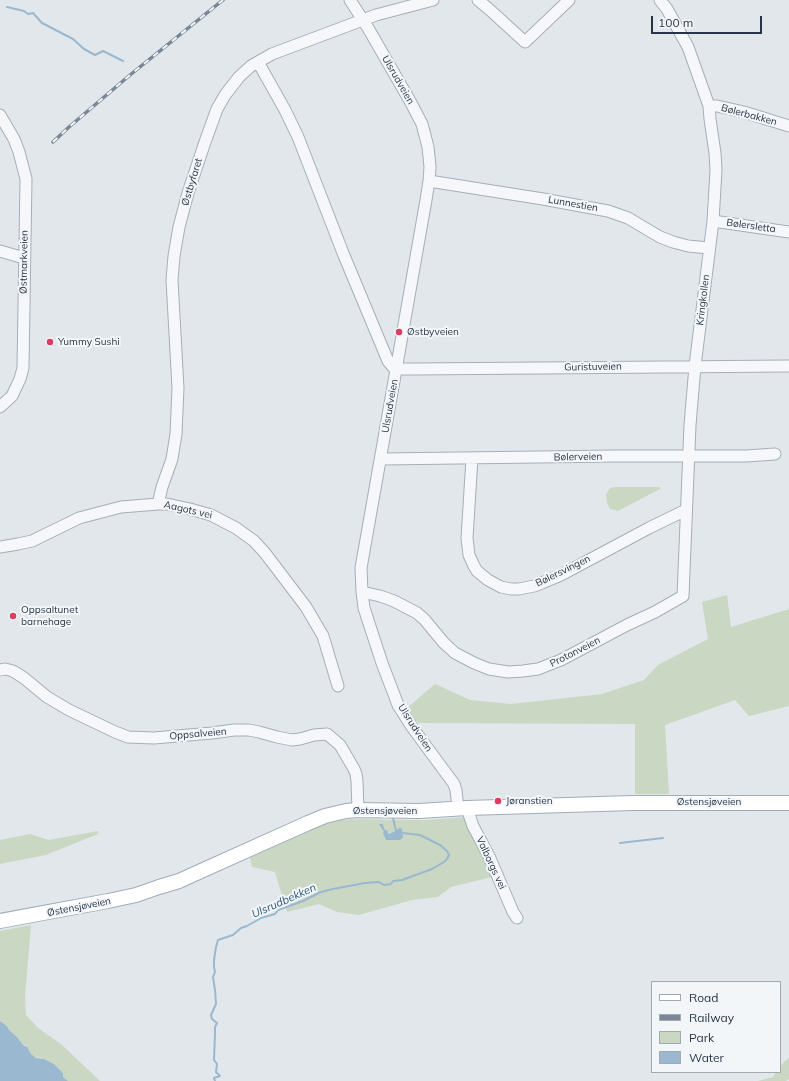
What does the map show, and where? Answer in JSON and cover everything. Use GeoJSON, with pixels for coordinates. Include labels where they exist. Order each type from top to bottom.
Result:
{"type":"FeatureCollection","features":[{"type":"Feature","properties":{"kind":"main road","name":"Østensjøveien"},"geometry":{"type":"LineString","coordinates":[[0,921],[85,906],[136,894],[184,878],[325,816],[346,811],[419,811],[463,808],[633,803],[789,802]]}},
{"type":"Feature","properties":{"kind":"street","name":"Ulsrudveien"},"geometry":{"type":"LineString","coordinates":[[350,0],[422,124],[429,155],[429,181],[362,568],[364,608],[393,693],[404,716],[454,784],[463,808]]}},
{"type":"Feature","properties":{"kind":"street","name":"Østbyfaret"},"geometry":{"type":"LineString","coordinates":[[158,504],[163,482],[173,453],[176,434],[178,388],[172,280],[174,256],[188,193],[217,109],[232,85],[239,77],[251,66],[272,54],[287,47],[382,13],[433,0]]}},
{"type":"Feature","properties":{"kind":"street"},"geometry":{"type":"LineString","coordinates":[[478,0],[525,42],[569,0]]}},
{"type":"Feature","properties":{"kind":"street","name":"Kringkollen"},"geometry":{"type":"LineString","coordinates":[[660,0],[667,16],[688,47],[709,106],[716,170],[714,221],[709,248],[695,366],[688,456],[683,596]]}},
{"type":"Feature","properties":{"kind":"street"},"geometry":{"type":"LineString","coordinates":[[258,62],[286,110],[388,361],[397,369]]}},
{"type":"Feature","properties":{"kind":"street","name":"Bølerbakken"},"geometry":{"type":"LineString","coordinates":[[709,106],[717,106],[744,112],[789,126]]}},
{"type":"Feature","properties":{"kind":"street","name":"Østmarkveien"},"geometry":{"type":"LineString","coordinates":[[0,115],[20,152],[26,179],[23,368],[20,379],[12,396],[0,407]]}},
{"type":"Feature","properties":{"kind":"street","name":"Lunnestien"},"geometry":{"type":"LineString","coordinates":[[429,181],[608,211],[628,218],[660,237],[670,241],[688,246],[709,248]]}},
{"type":"Feature","properties":{"kind":"street","name":"Bølersletta"},"geometry":{"type":"LineString","coordinates":[[714,221],[789,232]]}},
{"type":"Feature","properties":{"kind":"street"},"geometry":{"type":"LineString","coordinates":[[0,251],[24,258]]}},
{"type":"Feature","properties":{"kind":"street","name":"Guristuveien"},"geometry":{"type":"LineString","coordinates":[[397,369],[789,366]]}},
{"type":"Feature","properties":{"kind":"street","name":"Bølerveien"},"geometry":{"type":"LineString","coordinates":[[381,459],[746,456],[775,454]]}},
{"type":"Feature","properties":{"kind":"street","name":"Bølersvingen"},"geometry":{"type":"LineString","coordinates":[[472,458],[468,538],[470,555],[477,571],[488,580],[501,586],[519,589],[542,583],[561,575],[686,510]]}},
{"type":"Feature","properties":{"kind":"street","name":"Aagots vei"},"geometry":{"type":"LineString","coordinates":[[0,547],[32,541],[73,521],[121,507],[167,504],[211,515],[236,528],[254,541],[265,553],[306,607],[324,636],[338,686]]}},
{"type":"Feature","properties":{"kind":"street","name":"Protonveien"},"geometry":{"type":"LineString","coordinates":[[362,592],[394,601],[417,613],[455,653],[489,669],[508,672],[538,669],[561,660],[627,625],[656,612],[683,596]]}},
{"type":"Feature","properties":{"kind":"street","name":"Oppsalveien"},"geometry":{"type":"LineString","coordinates":[[0,670],[5,669],[13,671],[47,697],[69,710],[128,737],[154,738],[248,730],[292,740],[314,735],[327,734],[340,746],[354,769],[357,781],[358,810]]}},
{"type":"Feature","properties":{"kind":"street","name":"Valborgs vei"},"geometry":{"type":"LineString","coordinates":[[463,808],[489,856],[517,918]]}},
{"type":"Feature","properties":{"kind":"green space"},"geometry":{"type":"Polygon","coordinates":[[[614,487],[660,487],[660,489],[618,511],[610,509],[607,502],[606,495],[609,489],[614,487]]]}},
{"type":"Feature","properties":{"kind":"green space"},"geometry":{"type":"Polygon","coordinates":[[[727,595],[731,627],[789,609],[789,706],[749,716],[735,700],[665,725],[669,794],[635,794],[635,724],[418,723],[407,708],[435,684],[470,700],[511,704],[602,694],[644,680],[658,665],[708,639],[702,602],[727,595]]]}},
{"type":"Feature","properties":{"kind":"green space"},"geometry":{"type":"Polygon","coordinates":[[[467,817],[496,876],[451,887],[438,897],[412,900],[359,915],[337,912],[319,904],[287,912],[275,872],[252,867],[250,858],[328,820],[427,820],[467,817]]]}},
{"type":"Feature","properties":{"kind":"green space"},"geometry":{"type":"Polygon","coordinates":[[[98,831],[98,834],[46,855],[0,864],[0,840],[30,834],[49,840],[98,831]]]}},
{"type":"Feature","properties":{"kind":"green space"},"geometry":{"type":"Polygon","coordinates":[[[31,925],[25,996],[26,1015],[38,1028],[61,1044],[100,1081],[68,1081],[63,1077],[63,1073],[54,1064],[41,1058],[34,1057],[25,1045],[23,1045],[7,1026],[0,1021],[0,931],[31,925]]]}},
{"type":"Feature","properties":{"kind":"green space"},"geometry":{"type":"Polygon","coordinates":[[[789,1058],[789,1079],[786,1081],[758,1081],[773,1077],[775,1073],[781,1073],[781,1066],[789,1058]]]}},
{"type":"Feature","properties":{"kind":"water"},"geometry":{"type":"Polygon","coordinates":[[[379,824],[383,824],[384,829],[388,831],[387,832],[389,834],[401,828],[403,837],[400,840],[386,840],[383,833],[384,832],[379,824]]]}},
{"type":"Feature","properties":{"kind":"water"},"geometry":{"type":"Polygon","coordinates":[[[0,1021],[7,1026],[23,1045],[27,1047],[31,1054],[36,1058],[44,1059],[54,1064],[63,1073],[63,1077],[68,1081],[0,1081],[0,1021]]]}},
{"type":"Feature","properties":{"kind":"waterway"},"geometry":{"type":"LineString","coordinates":[[7,7],[24,11],[28,14],[33,13],[42,23],[73,39],[84,49],[95,55],[103,51],[123,61]]}},
{"type":"Feature","properties":{"kind":"waterway","name":"Ulsrudbekken"},"geometry":{"type":"LineString","coordinates":[[393,818],[396,831]]}},
{"type":"Feature","properties":{"kind":"waterway","name":"Ulsrudbekken"},"geometry":{"type":"LineString","coordinates":[[215,1081],[214,1078],[220,1076],[216,1072],[217,1064],[214,1060],[215,1027],[217,1023],[212,1019],[211,1015],[216,1004],[213,977],[215,972],[214,960],[218,940],[233,935],[241,928],[261,918],[275,914],[278,910],[303,901],[321,892],[365,883],[379,882],[384,885],[391,884],[393,881],[402,880],[432,869],[447,859],[449,855],[440,845],[420,835],[403,833]]}},
{"type":"Feature","properties":{"kind":"waterway"},"geometry":{"type":"LineString","coordinates":[[620,843],[663,838]]}},
{"type":"Feature","properties":{"kind":"railway"},"geometry":{"type":"LineString","coordinates":[[53,142],[130,75],[223,0]]}},
{"type":"Feature","properties":{"kind":"place","name":"Østbyveien"},"geometry":{"type":"Point","coordinates":[399,332]}},
{"type":"Feature","properties":{"kind":"place","name":"Yummy Sushi"},"geometry":{"type":"Point","coordinates":[50,342]}},
{"type":"Feature","properties":{"kind":"place","name":"Oppsaltunet barnehage"},"geometry":{"type":"Point","coordinates":[13,616]}},
{"type":"Feature","properties":{"kind":"place","name":"Jøranstien"},"geometry":{"type":"Point","coordinates":[498,801]}}]}
